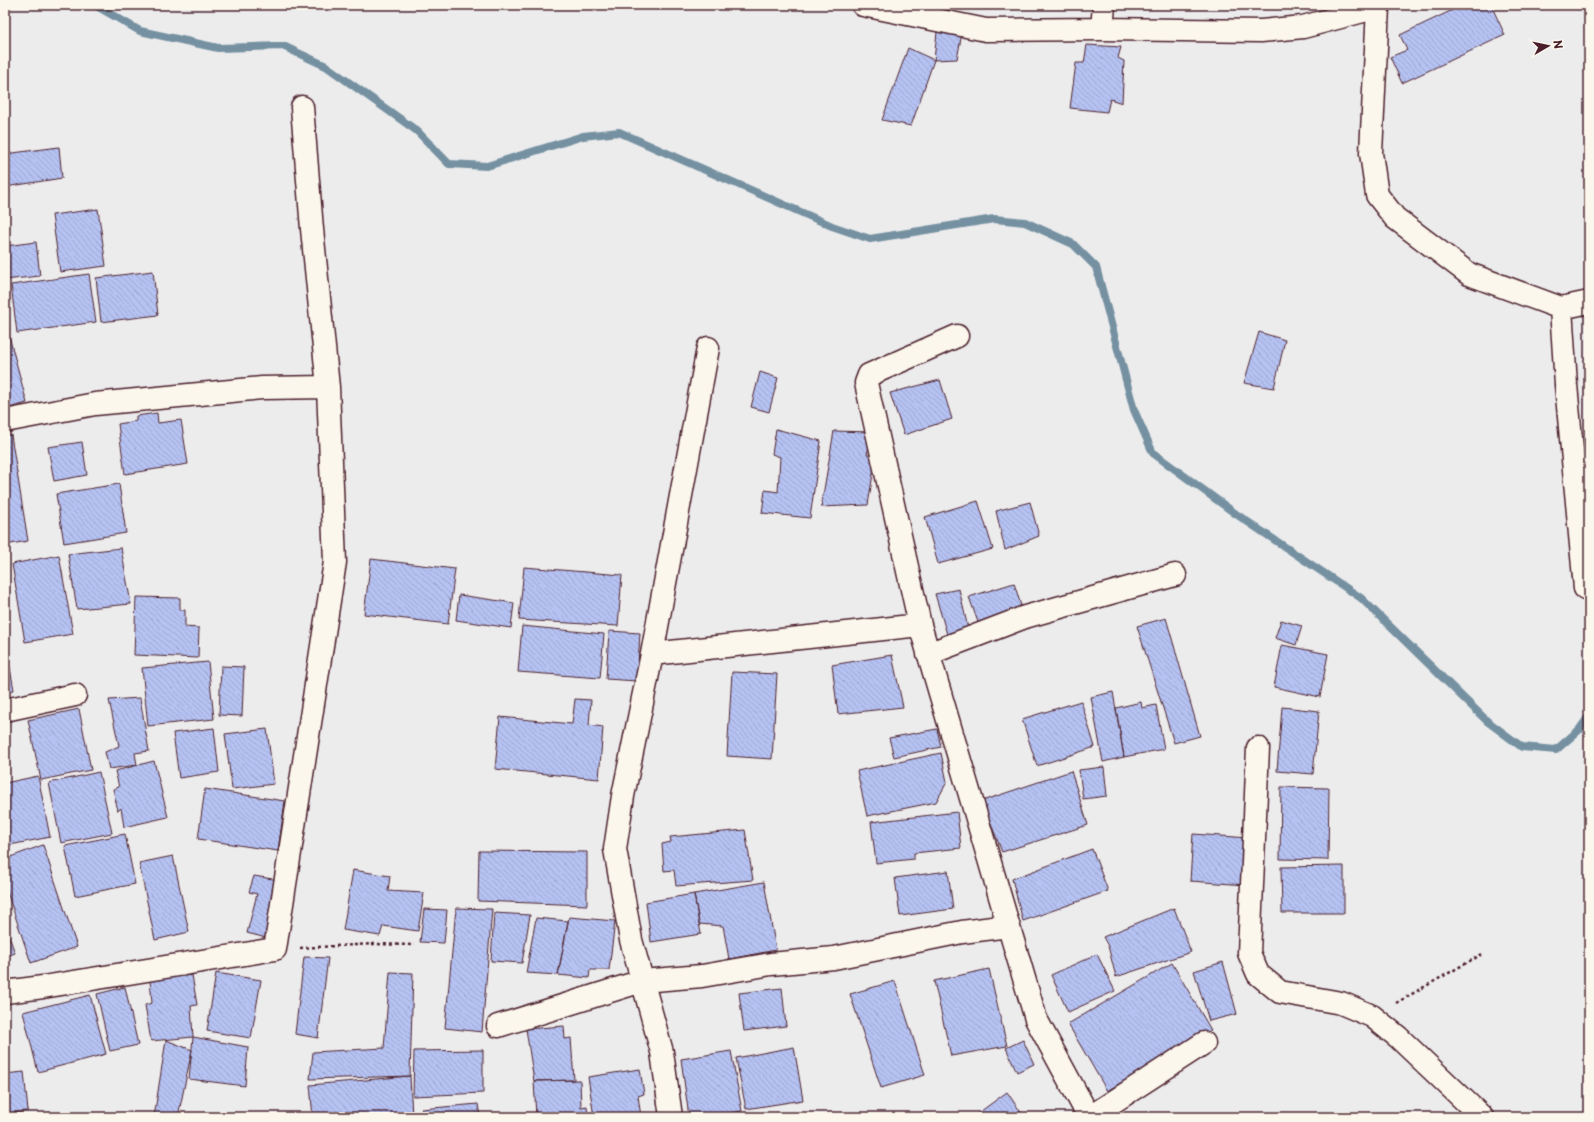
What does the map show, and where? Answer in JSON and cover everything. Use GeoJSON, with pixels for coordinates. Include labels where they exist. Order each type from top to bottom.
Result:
{"type":"FeatureCollection","features":[{"type":"Feature","properties":{"kind":"street"},"geometry":{"type":"LineString","coordinates":[[863,5],[986,30],[1102,29],[1261,31],[1303,28],[1378,6],[1371,153],[1377,195],[1395,218],[1469,274],[1561,308],[1589,302]]}},
{"type":"Feature","properties":{"kind":"street"},"geometry":{"type":"LineString","coordinates":[[1102,29],[1104,5]]}},
{"type":"Feature","properties":{"kind":"street"},"geometry":{"type":"LineString","coordinates":[[5,992],[43,988],[275,949],[335,562],[328,388],[312,229],[302,107]]}},
{"type":"Feature","properties":{"kind":"street"},"geometry":{"type":"LineString","coordinates":[[1561,308],[1566,385],[1585,588]]}},
{"type":"Feature","properties":{"kind":"street"},"geometry":{"type":"LineString","coordinates":[[957,336],[869,375],[866,384],[920,625],[1036,1019],[1089,1117],[1204,1043]]}},
{"type":"Feature","properties":{"kind":"street"},"geometry":{"type":"LineString","coordinates":[[671,1117],[662,1052],[631,940],[615,849],[623,796],[652,654],[708,348]]}},
{"type":"Feature","properties":{"kind":"street"},"geometry":{"type":"LineString","coordinates":[[5,421],[95,404],[262,388],[328,388]]}},
{"type":"Feature","properties":{"kind":"street"},"geometry":{"type":"LineString","coordinates":[[928,654],[1025,617],[1175,575]]}},
{"type":"Feature","properties":{"kind":"street"},"geometry":{"type":"LineString","coordinates":[[652,654],[920,625]]}},
{"type":"Feature","properties":{"kind":"street"},"geometry":{"type":"LineString","coordinates":[[5,710],[75,695]]}},
{"type":"Feature","properties":{"kind":"street"},"geometry":{"type":"LineString","coordinates":[[1258,748],[1249,953],[1258,974],[1280,992],[1341,1003],[1372,1016],[1398,1037],[1482,1117]]}},
{"type":"Feature","properties":{"kind":"street"},"geometry":{"type":"LineString","coordinates":[[498,1026],[642,981],[702,976],[771,964],[834,958],[962,932],[1008,926]]}},
{"type":"Feature","properties":{"kind":"path"},"geometry":{"type":"LineString","coordinates":[[275,949],[373,944],[414,945]]}},
{"type":"Feature","properties":{"kind":"path"},"geometry":{"type":"LineString","coordinates":[[1372,1016],[1484,953]]}},
{"type":"Feature","properties":{"kind":"building"},"geometry":{"type":"Polygon","coordinates":[[[1463,5],[1491,5],[1505,35],[1402,83],[1390,57],[1407,50],[1400,35],[1463,5]]]}},
{"type":"Feature","properties":{"kind":"building"},"geometry":{"type":"Polygon","coordinates":[[[937,32],[962,33],[957,59],[934,60],[937,32]]]}},
{"type":"Feature","properties":{"kind":"building"},"geometry":{"type":"Polygon","coordinates":[[[1087,45],[1121,47],[1118,58],[1124,61],[1122,103],[1110,99],[1107,112],[1070,108],[1076,63],[1084,63],[1087,45]]]}},
{"type":"Feature","properties":{"kind":"building"},"geometry":{"type":"Polygon","coordinates":[[[908,48],[934,60],[911,126],[882,120],[908,48]]]}},
{"type":"Feature","properties":{"kind":"building"},"geometry":{"type":"Polygon","coordinates":[[[59,147],[62,178],[5,187],[5,154],[59,147]]]}},
{"type":"Feature","properties":{"kind":"building"},"geometry":{"type":"Polygon","coordinates":[[[98,209],[106,266],[60,272],[52,215],[98,209]]]}},
{"type":"Feature","properties":{"kind":"building"},"geometry":{"type":"Polygon","coordinates":[[[36,242],[40,276],[5,280],[5,246],[36,242]]]}},
{"type":"Feature","properties":{"kind":"building"},"geometry":{"type":"Polygon","coordinates":[[[153,271],[158,315],[101,322],[96,278],[153,271]]]}},
{"type":"Feature","properties":{"kind":"building"},"geometry":{"type":"Polygon","coordinates":[[[89,274],[96,322],[17,333],[11,285],[89,274]]]}},
{"type":"Feature","properties":{"kind":"building"},"geometry":{"type":"Polygon","coordinates":[[[5,321],[27,403],[5,409],[5,321]]]}},
{"type":"Feature","properties":{"kind":"building"},"geometry":{"type":"Polygon","coordinates":[[[1259,332],[1285,340],[1274,388],[1244,383],[1259,332]]]}},
{"type":"Feature","properties":{"kind":"building"},"geometry":{"type":"Polygon","coordinates":[[[760,372],[778,378],[769,412],[751,407],[760,372]]]}},
{"type":"Feature","properties":{"kind":"building"},"geometry":{"type":"Polygon","coordinates":[[[940,380],[952,419],[904,435],[890,393],[940,380]]]}},
{"type":"Feature","properties":{"kind":"building"},"geometry":{"type":"Polygon","coordinates":[[[157,413],[158,423],[181,420],[188,464],[125,474],[118,424],[136,421],[136,416],[157,413]]]}},
{"type":"Feature","properties":{"kind":"building"},"geometry":{"type":"Polygon","coordinates":[[[776,429],[821,441],[810,518],[762,513],[765,490],[778,492],[780,457],[772,454],[776,429]]]}},
{"type":"Feature","properties":{"kind":"building"},"geometry":{"type":"Polygon","coordinates":[[[834,431],[872,432],[867,455],[876,455],[868,505],[821,507],[834,431]]]}},
{"type":"Feature","properties":{"kind":"building"},"geometry":{"type":"Polygon","coordinates":[[[11,435],[28,541],[5,545],[5,436],[11,435]]]}},
{"type":"Feature","properties":{"kind":"building"},"geometry":{"type":"Polygon","coordinates":[[[82,442],[87,475],[54,481],[48,447],[82,442]]]}},
{"type":"Feature","properties":{"kind":"building"},"geometry":{"type":"Polygon","coordinates":[[[119,484],[126,533],[64,543],[56,494],[119,484]]]}},
{"type":"Feature","properties":{"kind":"building"},"geometry":{"type":"Polygon","coordinates":[[[978,501],[993,549],[938,564],[925,517],[978,501]]]}},
{"type":"Feature","properties":{"kind":"building"},"geometry":{"type":"Polygon","coordinates":[[[1030,502],[1039,536],[1005,550],[996,511],[1030,502]]]}},
{"type":"Feature","properties":{"kind":"building"},"geometry":{"type":"Polygon","coordinates":[[[121,548],[131,604],[77,609],[68,554],[121,548]]]}},
{"type":"Feature","properties":{"kind":"building"},"geometry":{"type":"Polygon","coordinates":[[[59,555],[73,634],[25,642],[12,564],[59,555]]]}},
{"type":"Feature","properties":{"kind":"building"},"geometry":{"type":"Polygon","coordinates":[[[371,559],[455,569],[448,624],[364,614],[371,559]]]}},
{"type":"Feature","properties":{"kind":"building"},"geometry":{"type":"Polygon","coordinates":[[[524,567],[622,575],[618,626],[519,620],[524,567]]]}},
{"type":"Feature","properties":{"kind":"building"},"geometry":{"type":"Polygon","coordinates":[[[1014,583],[1022,609],[979,625],[969,597],[1014,583]]]}},
{"type":"Feature","properties":{"kind":"building"},"geometry":{"type":"Polygon","coordinates":[[[959,589],[970,637],[949,641],[935,594],[959,589]]]}},
{"type":"Feature","properties":{"kind":"building"},"geometry":{"type":"Polygon","coordinates":[[[459,595],[514,603],[511,628],[456,620],[459,595]]]}},
{"type":"Feature","properties":{"kind":"building"},"geometry":{"type":"Polygon","coordinates":[[[136,597],[180,598],[180,610],[185,610],[185,627],[199,628],[198,658],[134,655],[136,597]]]}},
{"type":"Feature","properties":{"kind":"building"},"geometry":{"type":"Polygon","coordinates":[[[1166,618],[1200,736],[1174,743],[1137,626],[1166,618]]]}},
{"type":"Feature","properties":{"kind":"building"},"geometry":{"type":"Polygon","coordinates":[[[1281,620],[1302,626],[1296,645],[1275,638],[1281,620]]]}},
{"type":"Feature","properties":{"kind":"building"},"geometry":{"type":"Polygon","coordinates":[[[522,626],[604,634],[600,678],[518,672],[522,626]]]}},
{"type":"Feature","properties":{"kind":"building"},"geometry":{"type":"Polygon","coordinates":[[[609,631],[640,633],[637,681],[606,679],[609,631]]]}},
{"type":"Feature","properties":{"kind":"building"},"geometry":{"type":"Polygon","coordinates":[[[1282,645],[1328,654],[1320,697],[1274,687],[1282,645]]]}},
{"type":"Feature","properties":{"kind":"building"},"geometry":{"type":"Polygon","coordinates":[[[5,651],[7,651],[14,690],[5,692],[5,651]]]}},
{"type":"Feature","properties":{"kind":"building"},"geometry":{"type":"Polygon","coordinates":[[[892,655],[903,707],[838,714],[832,665],[892,655]]]}},
{"type":"Feature","properties":{"kind":"building"},"geometry":{"type":"Polygon","coordinates":[[[208,662],[214,719],[148,726],[142,668],[208,662]]]}},
{"type":"Feature","properties":{"kind":"building"},"geometry":{"type":"Polygon","coordinates":[[[221,666],[244,667],[242,716],[219,715],[221,666]]]}},
{"type":"Feature","properties":{"kind":"building"},"geometry":{"type":"Polygon","coordinates":[[[732,672],[777,674],[772,759],[727,756],[732,672]]]}},
{"type":"Feature","properties":{"kind":"building"},"geometry":{"type":"Polygon","coordinates":[[[1113,692],[1124,757],[1103,762],[1091,697],[1113,692]]]}},
{"type":"Feature","properties":{"kind":"building"},"geometry":{"type":"Polygon","coordinates":[[[140,698],[149,751],[135,753],[137,765],[109,769],[105,752],[119,746],[109,700],[140,698]]]}},
{"type":"Feature","properties":{"kind":"building"},"geometry":{"type":"Polygon","coordinates":[[[575,699],[591,700],[589,725],[603,727],[599,779],[495,769],[500,717],[572,724],[575,699]]]}},
{"type":"Feature","properties":{"kind":"building"},"geometry":{"type":"Polygon","coordinates":[[[1081,701],[1095,747],[1037,766],[1022,719],[1081,701]]]}},
{"type":"Feature","properties":{"kind":"building"},"geometry":{"type":"Polygon","coordinates":[[[1141,702],[1142,708],[1156,705],[1164,749],[1124,757],[1116,708],[1141,702]]]}},
{"type":"Feature","properties":{"kind":"building"},"geometry":{"type":"Polygon","coordinates":[[[1282,707],[1319,711],[1313,774],[1277,771],[1282,707]]]}},
{"type":"Feature","properties":{"kind":"building"},"geometry":{"type":"Polygon","coordinates":[[[79,709],[91,770],[41,780],[28,720],[79,709]]]}},
{"type":"Feature","properties":{"kind":"building"},"geometry":{"type":"Polygon","coordinates":[[[214,728],[219,772],[179,778],[173,733],[214,728]]]}},
{"type":"Feature","properties":{"kind":"building"},"geometry":{"type":"Polygon","coordinates":[[[267,729],[274,784],[232,789],[225,734],[267,729]]]}},
{"type":"Feature","properties":{"kind":"building"},"geometry":{"type":"Polygon","coordinates":[[[937,729],[941,747],[894,757],[889,738],[937,729]]]}},
{"type":"Feature","properties":{"kind":"building"},"geometry":{"type":"Polygon","coordinates":[[[941,753],[947,782],[936,802],[867,816],[857,771],[941,753]]]}},
{"type":"Feature","properties":{"kind":"building"},"geometry":{"type":"Polygon","coordinates":[[[154,761],[168,817],[124,827],[121,808],[118,811],[113,789],[119,787],[115,771],[154,761]]]}},
{"type":"Feature","properties":{"kind":"building"},"geometry":{"type":"Polygon","coordinates":[[[1104,767],[1107,796],[1083,799],[1079,770],[1104,767]]]}},
{"type":"Feature","properties":{"kind":"building"},"geometry":{"type":"Polygon","coordinates":[[[1071,771],[1088,825],[1002,852],[982,801],[1071,771]]]}},
{"type":"Feature","properties":{"kind":"building"},"geometry":{"type":"Polygon","coordinates":[[[99,772],[112,833],[61,843],[49,783],[99,772]]]}},
{"type":"Feature","properties":{"kind":"building"},"geometry":{"type":"Polygon","coordinates":[[[38,776],[50,837],[5,846],[5,783],[38,776]]]}},
{"type":"Feature","properties":{"kind":"building"},"geometry":{"type":"Polygon","coordinates":[[[1281,787],[1329,788],[1328,860],[1280,859],[1281,787]]]}},
{"type":"Feature","properties":{"kind":"building"},"geometry":{"type":"Polygon","coordinates":[[[205,789],[285,801],[278,851],[198,839],[205,789]]]}},
{"type":"Feature","properties":{"kind":"building"},"geometry":{"type":"Polygon","coordinates":[[[957,812],[961,848],[914,853],[914,859],[876,863],[871,822],[957,812]]]}},
{"type":"Feature","properties":{"kind":"building"},"geometry":{"type":"Polygon","coordinates":[[[745,830],[753,880],[676,886],[674,870],[664,871],[662,844],[671,842],[670,837],[745,830]]]}},
{"type":"Feature","properties":{"kind":"building"},"geometry":{"type":"Polygon","coordinates":[[[125,834],[135,884],[75,896],[65,846],[125,834]]]}},
{"type":"Feature","properties":{"kind":"building"},"geometry":{"type":"Polygon","coordinates":[[[1193,834],[1249,838],[1246,885],[1190,881],[1193,834]]]}},
{"type":"Feature","properties":{"kind":"building"},"geometry":{"type":"Polygon","coordinates":[[[43,845],[77,947],[31,963],[5,886],[5,859],[43,845]]]}},
{"type":"Feature","properties":{"kind":"building"},"geometry":{"type":"Polygon","coordinates":[[[1092,849],[1108,891],[1023,921],[1012,879],[1092,849]]]}},
{"type":"Feature","properties":{"kind":"building"},"geometry":{"type":"Polygon","coordinates":[[[479,851],[587,852],[587,905],[478,901],[479,851]]]}},
{"type":"Feature","properties":{"kind":"building"},"geometry":{"type":"Polygon","coordinates":[[[173,856],[189,932],[155,940],[139,863],[173,856]]]}},
{"type":"Feature","properties":{"kind":"building"},"geometry":{"type":"Polygon","coordinates":[[[1344,866],[1344,913],[1282,913],[1281,867],[1344,866]]]}},
{"type":"Feature","properties":{"kind":"building"},"geometry":{"type":"Polygon","coordinates":[[[353,870],[390,876],[388,891],[424,893],[418,931],[383,926],[380,936],[343,930],[353,870]]]}},
{"type":"Feature","properties":{"kind":"building"},"geometry":{"type":"Polygon","coordinates":[[[948,871],[953,909],[900,916],[895,878],[948,871]]]}},
{"type":"Feature","properties":{"kind":"building"},"geometry":{"type":"Polygon","coordinates":[[[254,876],[285,881],[274,940],[247,933],[257,894],[249,892],[254,876]]]}},
{"type":"Feature","properties":{"kind":"building"},"geometry":{"type":"Polygon","coordinates":[[[764,882],[776,950],[729,959],[723,926],[699,924],[694,894],[764,882]]]}},
{"type":"Feature","properties":{"kind":"building"},"geometry":{"type":"Polygon","coordinates":[[[694,894],[701,934],[651,942],[646,902],[694,894]]]}},
{"type":"Feature","properties":{"kind":"building"},"geometry":{"type":"Polygon","coordinates":[[[456,908],[492,909],[482,1032],[445,1028],[456,908]]]}},
{"type":"Feature","properties":{"kind":"building"},"geometry":{"type":"Polygon","coordinates":[[[1174,908],[1191,952],[1116,977],[1108,946],[1103,937],[1174,908]]]}},
{"type":"Feature","properties":{"kind":"building"},"geometry":{"type":"Polygon","coordinates":[[[424,909],[447,910],[444,943],[420,942],[424,909]]]}},
{"type":"Feature","properties":{"kind":"building"},"geometry":{"type":"Polygon","coordinates":[[[494,913],[530,915],[522,963],[491,961],[494,913]]]}},
{"type":"Feature","properties":{"kind":"building"},"geometry":{"type":"Polygon","coordinates":[[[569,917],[615,921],[609,970],[590,970],[589,978],[558,975],[569,917]]]}},
{"type":"Feature","properties":{"kind":"building"},"geometry":{"type":"Polygon","coordinates":[[[536,918],[568,921],[558,975],[526,973],[536,918]]]}},
{"type":"Feature","properties":{"kind":"building"},"geometry":{"type":"Polygon","coordinates":[[[5,925],[15,953],[5,957],[5,925]]]}},
{"type":"Feature","properties":{"kind":"building"},"geometry":{"type":"Polygon","coordinates":[[[1097,954],[1115,991],[1068,1012],[1051,975],[1097,954]]]}},
{"type":"Feature","properties":{"kind":"building"},"geometry":{"type":"Polygon","coordinates":[[[304,957],[328,958],[318,1038],[295,1034],[304,957]]]}},
{"type":"Feature","properties":{"kind":"building"},"geometry":{"type":"Polygon","coordinates":[[[1223,962],[1237,1014],[1209,1021],[1194,971],[1223,962]]]}},
{"type":"Feature","properties":{"kind":"building"},"geometry":{"type":"Polygon","coordinates":[[[1172,963],[1211,1030],[1107,1091],[1068,1024],[1172,963]]]}},
{"type":"Feature","properties":{"kind":"building"},"geometry":{"type":"Polygon","coordinates":[[[989,969],[1007,1046],[951,1056],[934,981],[989,969]]]}},
{"type":"Feature","properties":{"kind":"building"},"geometry":{"type":"Polygon","coordinates":[[[390,972],[413,973],[410,1076],[310,1079],[313,1052],[384,1048],[390,972]]]}},
{"type":"Feature","properties":{"kind":"building"},"geometry":{"type":"Polygon","coordinates":[[[216,973],[261,980],[251,1038],[207,1031],[216,973]]]}},
{"type":"Feature","properties":{"kind":"building"},"geometry":{"type":"Polygon","coordinates":[[[192,975],[197,1005],[191,1006],[193,1037],[151,1041],[145,1005],[152,1003],[150,980],[192,975]]]}},
{"type":"Feature","properties":{"kind":"building"},"geometry":{"type":"Polygon","coordinates":[[[895,981],[925,1075],[881,1088],[850,994],[895,981]]]}},
{"type":"Feature","properties":{"kind":"building"},"geometry":{"type":"Polygon","coordinates":[[[125,987],[138,1045],[110,1051],[97,994],[125,987]]]}},
{"type":"Feature","properties":{"kind":"building"},"geometry":{"type":"Polygon","coordinates":[[[782,988],[786,1026],[744,1031],[739,993],[782,988]]]}},
{"type":"Feature","properties":{"kind":"building"},"geometry":{"type":"Polygon","coordinates":[[[90,995],[106,1054],[38,1072],[23,1012],[90,995]]]}},
{"type":"Feature","properties":{"kind":"building"},"geometry":{"type":"Polygon","coordinates":[[[564,1026],[565,1039],[571,1038],[574,1080],[534,1081],[526,1029],[564,1026]]]}},
{"type":"Feature","properties":{"kind":"building"},"geometry":{"type":"Polygon","coordinates":[[[193,1037],[248,1047],[245,1086],[189,1079],[193,1037]]]}},
{"type":"Feature","properties":{"kind":"building"},"geometry":{"type":"Polygon","coordinates":[[[166,1040],[192,1050],[178,1117],[154,1117],[166,1040]]]}},
{"type":"Feature","properties":{"kind":"building"},"geometry":{"type":"Polygon","coordinates":[[[1023,1040],[1034,1064],[1017,1072],[1006,1048],[1023,1040]]]}},
{"type":"Feature","properties":{"kind":"building"},"geometry":{"type":"Polygon","coordinates":[[[794,1047],[803,1100],[746,1109],[736,1058],[794,1047]]]}},
{"type":"Feature","properties":{"kind":"building"},"geometry":{"type":"Polygon","coordinates":[[[483,1050],[483,1093],[413,1096],[414,1051],[483,1050]]]}},
{"type":"Feature","properties":{"kind":"building"},"geometry":{"type":"Polygon","coordinates":[[[731,1051],[742,1111],[709,1117],[689,1117],[681,1059],[731,1051]]]}},
{"type":"Feature","properties":{"kind":"building"},"geometry":{"type":"Polygon","coordinates":[[[640,1069],[644,1094],[638,1096],[641,1117],[594,1117],[588,1077],[640,1069]]]}},
{"type":"Feature","properties":{"kind":"building"},"geometry":{"type":"Polygon","coordinates":[[[24,1072],[28,1111],[5,1114],[5,1074],[24,1072]]]}},
{"type":"Feature","properties":{"kind":"building"},"geometry":{"type":"Polygon","coordinates":[[[410,1076],[412,1117],[313,1117],[310,1085],[410,1076]]]}},
{"type":"Feature","properties":{"kind":"building"},"geometry":{"type":"Polygon","coordinates":[[[580,1080],[581,1107],[587,1106],[588,1117],[536,1117],[534,1081],[580,1080]]]}},
{"type":"Feature","properties":{"kind":"building"},"geometry":{"type":"Polygon","coordinates":[[[1007,1092],[1024,1117],[973,1117],[1007,1092]]]}},
{"type":"Feature","properties":{"kind":"building"},"geometry":{"type":"Polygon","coordinates":[[[478,1104],[480,1117],[422,1117],[421,1109],[478,1104]]]}},
{"type":"Feature","properties":{"kind":"waterway"},"geometry":{"type":"LineString","coordinates":[[95,5],[140,31],[218,48],[283,46],[326,66],[417,131],[449,164],[487,166],[583,136],[619,132],[832,226],[870,239],[994,219],[1025,222],[1073,244],[1096,267],[1134,410],[1153,453],[1236,514],[1361,598],[1487,721],[1522,747],[1556,750],[1579,730],[1589,716]]}}]}
